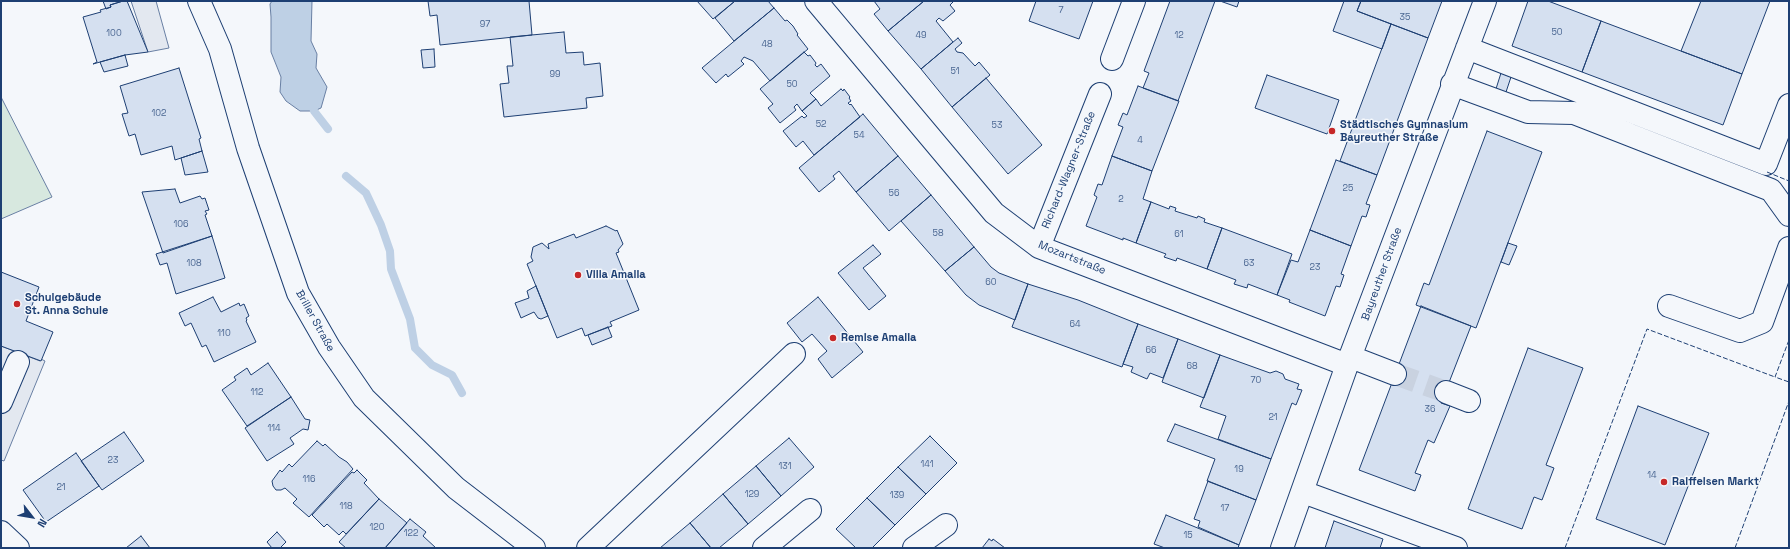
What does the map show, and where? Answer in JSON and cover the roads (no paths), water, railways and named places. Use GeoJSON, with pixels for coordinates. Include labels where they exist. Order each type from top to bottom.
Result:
{"type":"FeatureCollection","features":[{"type":"Feature","properties":{"kind":"street","name":"Briller Straße"},"geometry":{"type":"LineString","coordinates":[[199,1],[220,49],[248,148],[298,293],[329,347],[364,398],[456,488],[534,548]]}},
{"type":"Feature","properties":{"kind":"street","name":"Mozartstraße"},"geometry":{"type":"LineString","coordinates":[[816,1],[994,213],[1039,247],[1349,361],[1395,374]]}},
{"type":"Feature","properties":{"kind":"street"},"geometry":{"type":"LineString","coordinates":[[1112,59],[1134,1]]}},
{"type":"Feature","properties":{"kind":"street","name":"Bayreuther Straße"},"geometry":{"type":"LineString","coordinates":[[1282,548],[1349,361],[1452,84],[1485,1]]}},
{"type":"Feature","properties":{"kind":"street"},"geometry":{"type":"LineString","coordinates":[[1467,48],[1766,164],[1789,105]]}},
{"type":"Feature","properties":{"kind":"street"},"geometry":{"type":"LineString","coordinates":[[1452,84],[1528,112],[1574,113],[1771,190],[1789,215]]}},
{"type":"Feature","properties":{"kind":"street","name":"Richard-Wagner-Straße"},"geometry":{"type":"LineString","coordinates":[[1039,247],[1100,94]]}},
{"type":"Feature","properties":{"kind":"street"},"geometry":{"type":"LineString","coordinates":[[1669,306],[1740,331],[1762,322],[1789,248]]}},
{"type":"Feature","properties":{"kind":"street"},"geometry":{"type":"LineString","coordinates":[[588,548],[794,354]]}},
{"type":"Feature","properties":{"kind":"street"},"geometry":{"type":"LineString","coordinates":[[1,402],[18,362]]}},
{"type":"Feature","properties":{"kind":"street"},"geometry":{"type":"LineString","coordinates":[[1446,392],[1469,401]]}},
{"type":"Feature","properties":{"kind":"street"},"geometry":{"type":"LineString","coordinates":[[1302,492],[1456,548]]}},
{"type":"Feature","properties":{"kind":"street"},"geometry":{"type":"LineString","coordinates":[[764,548],[810,510]]}},
{"type":"Feature","properties":{"kind":"street"},"geometry":{"type":"LineString","coordinates":[[914,548],[946,525]]}},
{"type":"Feature","properties":{"kind":"street"},"geometry":{"type":"LineString","coordinates":[[1,532],[18,548]]}},
{"type":"Feature","properties":{"kind":"water"},"geometry":{"type":"Polygon","coordinates":[[[272,1],[312,1],[311,41],[317,54],[316,68],[327,87],[321,108],[314,111],[300,111],[286,101],[280,92],[281,77],[271,52],[270,4],[272,1]]]}},
{"type":"Feature","properties":{"kind":"waterway"},"geometry":{"type":"LineString","coordinates":[[314,111],[328,129]]}},
{"type":"Feature","properties":{"kind":"waterway"},"geometry":{"type":"LineString","coordinates":[[346,176],[366,193],[381,225],[390,251],[391,269],[410,319],[415,348],[432,365],[452,375],[462,393]]}},
{"type":"Feature","properties":{"kind":"tunnel"},"geometry":{"type":"LineString","coordinates":[[1395,374],[1446,392]]}},
{"type":"Feature","properties":{"kind":"place","name":"Städtisches Gymnasium Bayreuther Straße"},"geometry":{"type":"Point","coordinates":[1332,131]}},
{"type":"Feature","properties":{"kind":"place","name":"Villa Amalia"},"geometry":{"type":"Point","coordinates":[578,275]}},
{"type":"Feature","properties":{"kind":"place","name":"Schulgebäude St. Anna Schule"},"geometry":{"type":"Point","coordinates":[17,304]}},
{"type":"Feature","properties":{"kind":"place","name":"Remise Amalia"},"geometry":{"type":"Point","coordinates":[833,338]}},
{"type":"Feature","properties":{"kind":"place","name":"Raiffeisen Markt"},"geometry":{"type":"Point","coordinates":[1664,482]}}]}
